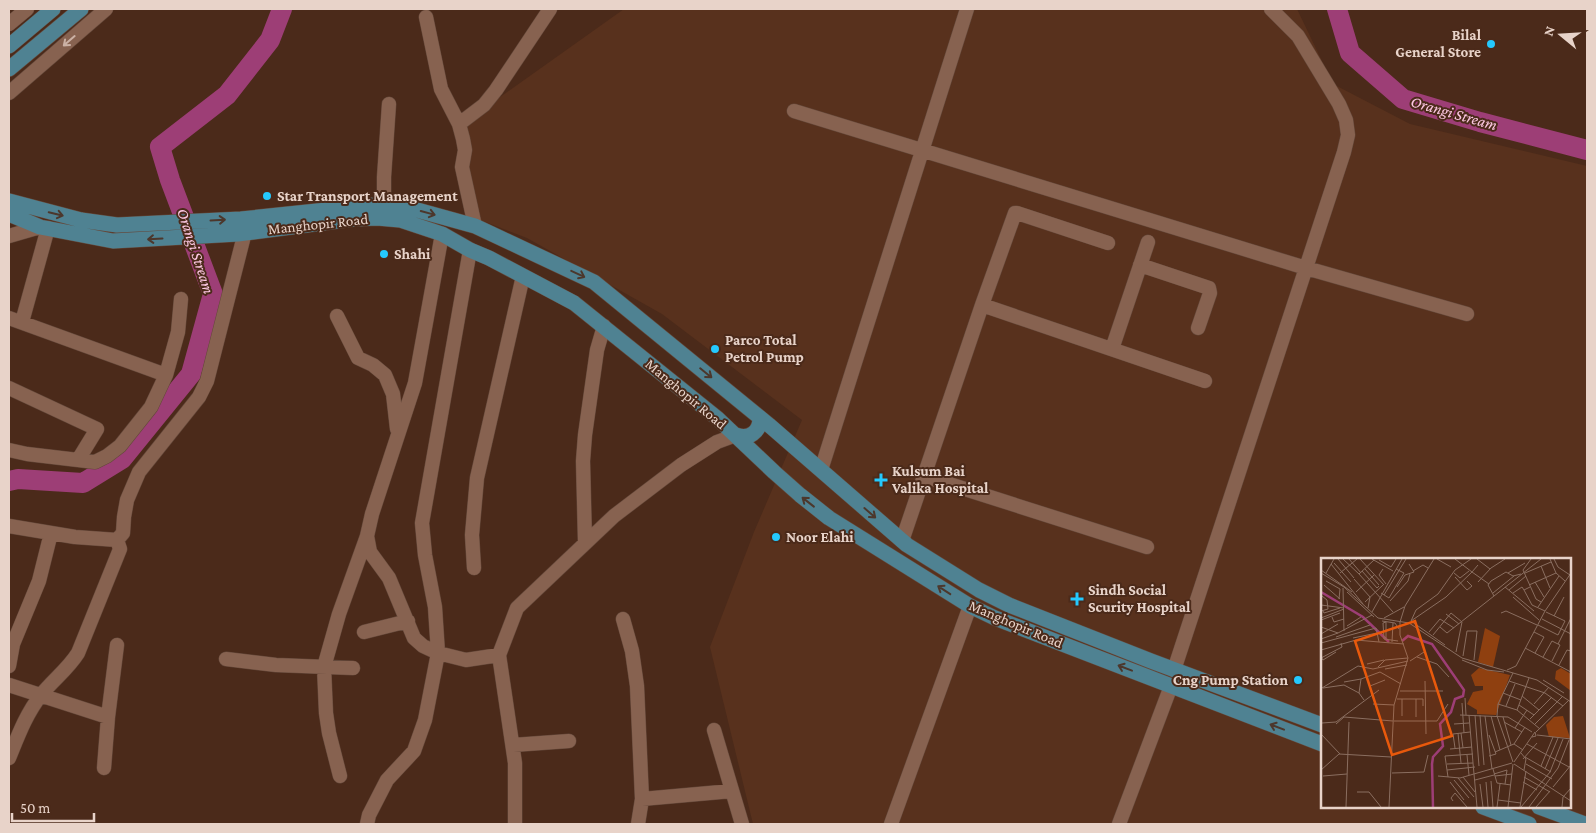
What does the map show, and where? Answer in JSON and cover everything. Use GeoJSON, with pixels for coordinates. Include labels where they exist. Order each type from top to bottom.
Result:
{"type":"FeatureCollection","features":[{"type":"Feature","properties":{"kind":"main road"},"geometry":{"type":"LineString","coordinates":[[9,46],[53,9]]}},
{"type":"Feature","properties":{"kind":"main road"},"geometry":{"type":"LineString","coordinates":[[9,69],[81,9]]}},
{"type":"Feature","properties":{"kind":"main road","name":"Manghopir Road"},"geometry":{"type":"LineString","coordinates":[[9,201],[81,220],[117,225],[241,228],[384,204],[399,205],[475,226],[594,282],[776,431],[902,541],[979,590],[1009,605],[1174,670],[1321,725]]}},
{"type":"Feature","properties":{"kind":"main road","name":"Manghopir Road"},"geometry":{"type":"LineString","coordinates":[[9,214],[44,228],[113,241],[241,228],[377,218],[400,220],[442,234],[574,303],[717,418],[800,496],[829,518],[970,606],[995,618],[1321,744]]}},
{"type":"Feature","properties":{"kind":"main road"},"geometry":{"type":"LineString","coordinates":[[736,435],[746,437],[755,432],[760,418]]}},
{"type":"Feature","properties":{"kind":"main road"},"geometry":{"type":"LineString","coordinates":[[757,456],[760,442],[764,437],[776,431]]}},
{"type":"Feature","properties":{"kind":"main road"},"geometry":{"type":"LineString","coordinates":[[1486,808],[1530,824]]}},
{"type":"Feature","properties":{"kind":"main road"},"geometry":{"type":"LineString","coordinates":[[1541,808],[1585,824]]}},
{"type":"Feature","properties":{"kind":"street"},"geometry":{"type":"LineString","coordinates":[[9,24],[27,9]]}},
{"type":"Feature","properties":{"kind":"street"},"geometry":{"type":"LineString","coordinates":[[9,92],[106,9]]}},
{"type":"Feature","properties":{"kind":"street"},"geometry":{"type":"LineString","coordinates":[[459,124],[484,105],[496,90],[550,9]]}},
{"type":"Feature","properties":{"kind":"street"},"geometry":{"type":"LineString","coordinates":[[821,470],[967,9]]}},
{"type":"Feature","properties":{"kind":"street"},"geometry":{"type":"LineString","coordinates":[[1174,670],[1348,135],[1346,120],[1339,104],[1298,36],[1271,9]]}},
{"type":"Feature","properties":{"kind":"street"},"geometry":{"type":"LineString","coordinates":[[426,17],[441,88],[459,124],[465,150],[462,167],[475,226]]}},
{"type":"Feature","properties":{"kind":"street"},"geometry":{"type":"LineString","coordinates":[[384,204],[389,104]]}},
{"type":"Feature","properties":{"kind":"street"},"geometry":{"type":"LineString","coordinates":[[794,111],[1306,268],[1466,314]]}},
{"type":"Feature","properties":{"kind":"street"},"geometry":{"type":"LineString","coordinates":[[902,541],[1015,213],[1108,243]]}},
{"type":"Feature","properties":{"kind":"street"},"geometry":{"type":"LineString","coordinates":[[9,236],[44,228]]}},
{"type":"Feature","properties":{"kind":"street"},"geometry":{"type":"LineString","coordinates":[[44,228],[15,320],[166,375]]}},
{"type":"Feature","properties":{"kind":"street"},"geometry":{"type":"LineString","coordinates":[[117,540],[123,533],[127,500],[140,472],[199,397],[207,381],[241,228]]}},
{"type":"Feature","properties":{"kind":"street"},"geometry":{"type":"LineString","coordinates":[[340,776],[328,733],[324,667],[342,605],[367,536],[372,514],[415,384],[442,234]]}},
{"type":"Feature","properties":{"kind":"street"},"geometry":{"type":"LineString","coordinates":[[1112,349],[1148,242]]}},
{"type":"Feature","properties":{"kind":"street"},"geometry":{"type":"LineString","coordinates":[[368,824],[369,815],[387,780],[414,751],[425,720],[438,652],[435,608],[425,555],[422,523],[470,250]]}},
{"type":"Feature","properties":{"kind":"street"},"geometry":{"type":"LineString","coordinates":[[1140,265],[1208,288],[1210,293],[1198,328]]}},
{"type":"Feature","properties":{"kind":"street"},"geometry":{"type":"LineString","coordinates":[[474,568],[472,535],[477,478],[523,276]]}},
{"type":"Feature","properties":{"kind":"street"},"geometry":{"type":"LineString","coordinates":[[9,450],[95,462],[108,456],[120,446],[151,407],[166,375],[178,332],[181,299]]}},
{"type":"Feature","properties":{"kind":"street"},"geometry":{"type":"LineString","coordinates":[[982,305],[1205,381]]}},
{"type":"Feature","properties":{"kind":"street"},"geometry":{"type":"LineString","coordinates":[[337,316],[358,358],[373,365],[385,375],[390,384],[398,435]]}},
{"type":"Feature","properties":{"kind":"street"},"geometry":{"type":"LineString","coordinates":[[585,542],[583,461],[585,435],[596,350],[604,326]]}},
{"type":"Feature","properties":{"kind":"street"},"geometry":{"type":"LineString","coordinates":[[9,388],[97,429],[78,460]]}},
{"type":"Feature","properties":{"kind":"street"},"geometry":{"type":"LineString","coordinates":[[515,824],[515,763],[499,655],[517,608],[614,516],[681,465],[717,442],[736,435]]}},
{"type":"Feature","properties":{"kind":"street"},"geometry":{"type":"LineString","coordinates":[[924,476],[1147,546]]}},
{"type":"Feature","properties":{"kind":"street"},"geometry":{"type":"LineString","coordinates":[[9,526],[75,537],[117,540]]}},
{"type":"Feature","properties":{"kind":"street"},"geometry":{"type":"LineString","coordinates":[[9,666],[13,644],[39,581],[52,533]]}},
{"type":"Feature","properties":{"kind":"street"},"geometry":{"type":"LineString","coordinates":[[367,536],[370,552],[389,578],[414,638],[423,646],[466,660],[499,655]]}},
{"type":"Feature","properties":{"kind":"street"},"geometry":{"type":"LineString","coordinates":[[9,758],[24,720],[40,696],[78,654],[120,549],[117,540]]}},
{"type":"Feature","properties":{"kind":"street"},"geometry":{"type":"LineString","coordinates":[[891,824],[970,606]]}},
{"type":"Feature","properties":{"kind":"street"},"geometry":{"type":"LineString","coordinates":[[623,619],[632,651],[637,686],[642,799],[638,824]]}},
{"type":"Feature","properties":{"kind":"street"},"geometry":{"type":"LineString","coordinates":[[364,632],[408,621]]}},
{"type":"Feature","properties":{"kind":"street"},"geometry":{"type":"LineString","coordinates":[[104,768],[117,645]]}},
{"type":"Feature","properties":{"kind":"street"},"geometry":{"type":"LineString","coordinates":[[226,659],[276,665],[353,668]]}},
{"type":"Feature","properties":{"kind":"street"},"geometry":{"type":"LineString","coordinates":[[9,685],[108,716]]}},
{"type":"Feature","properties":{"kind":"street"},"geometry":{"type":"LineString","coordinates":[[1119,824],[1171,686]]}},
{"type":"Feature","properties":{"kind":"street"},"geometry":{"type":"LineString","coordinates":[[714,730],[742,824]]}},
{"type":"Feature","properties":{"kind":"street"},"geometry":{"type":"LineString","coordinates":[[513,745],[569,741]]}},
{"type":"Feature","properties":{"kind":"street"},"geometry":{"type":"LineString","coordinates":[[642,799],[732,791]]}},
{"type":"Feature","properties":{"kind":"shaded area"},"geometry":{"type":"Polygon","coordinates":[[[624,9],[1297,9],[1333,84],[1410,124],[1587,166],[1587,824],[753,824],[710,647],[754,532],[802,420],[662,314],[527,238],[478,219],[458,127],[624,9]]]}},
{"type":"Feature","properties":{"kind":"shaded area"},"geometry":{"type":"Polygon","coordinates":[[[737,820],[753,824],[738,824],[737,820]]]}},
{"type":"Feature","properties":{"kind":"waterway","name":"Orangi Stream"},"geometry":{"type":"LineString","coordinates":[[9,481],[18,479],[83,483],[122,459],[191,374],[213,294],[170,180],[160,147],[227,95],[270,40],[282,9]]}},
{"type":"Feature","properties":{"kind":"waterway","name":"Orangi Stream"},"geometry":{"type":"LineString","coordinates":[[1337,9],[1350,53],[1403,99],[1480,122],[1587,150]]}},
{"type":"Feature","properties":{"kind":"place","name":"Bilal General Store"},"geometry":{"type":"Point","coordinates":[1491,44]}},
{"type":"Feature","properties":{"kind":"place","name":"Star Transport Management"},"geometry":{"type":"Point","coordinates":[267,196]}},
{"type":"Feature","properties":{"kind":"place","name":"Shahi"},"geometry":{"type":"Point","coordinates":[384,254]}},
{"type":"Feature","properties":{"kind":"place","name":"Parco Total Petrol Pump"},"geometry":{"type":"Point","coordinates":[715,349]}},
{"type":"Feature","properties":{"kind":"place","name":"Kulsum Bai Valika Hospital"},"geometry":{"type":"Point","coordinates":[881,480]}},
{"type":"Feature","properties":{"kind":"place","name":"Noor Elahi"},"geometry":{"type":"Point","coordinates":[776,537]}},
{"type":"Feature","properties":{"kind":"place","name":"Sindh Social Scurity Hospital"},"geometry":{"type":"Point","coordinates":[1077,599]}},
{"type":"Feature","properties":{"kind":"place","name":"Cng Pump Station"},"geometry":{"type":"Point","coordinates":[1298,680]}}]}
